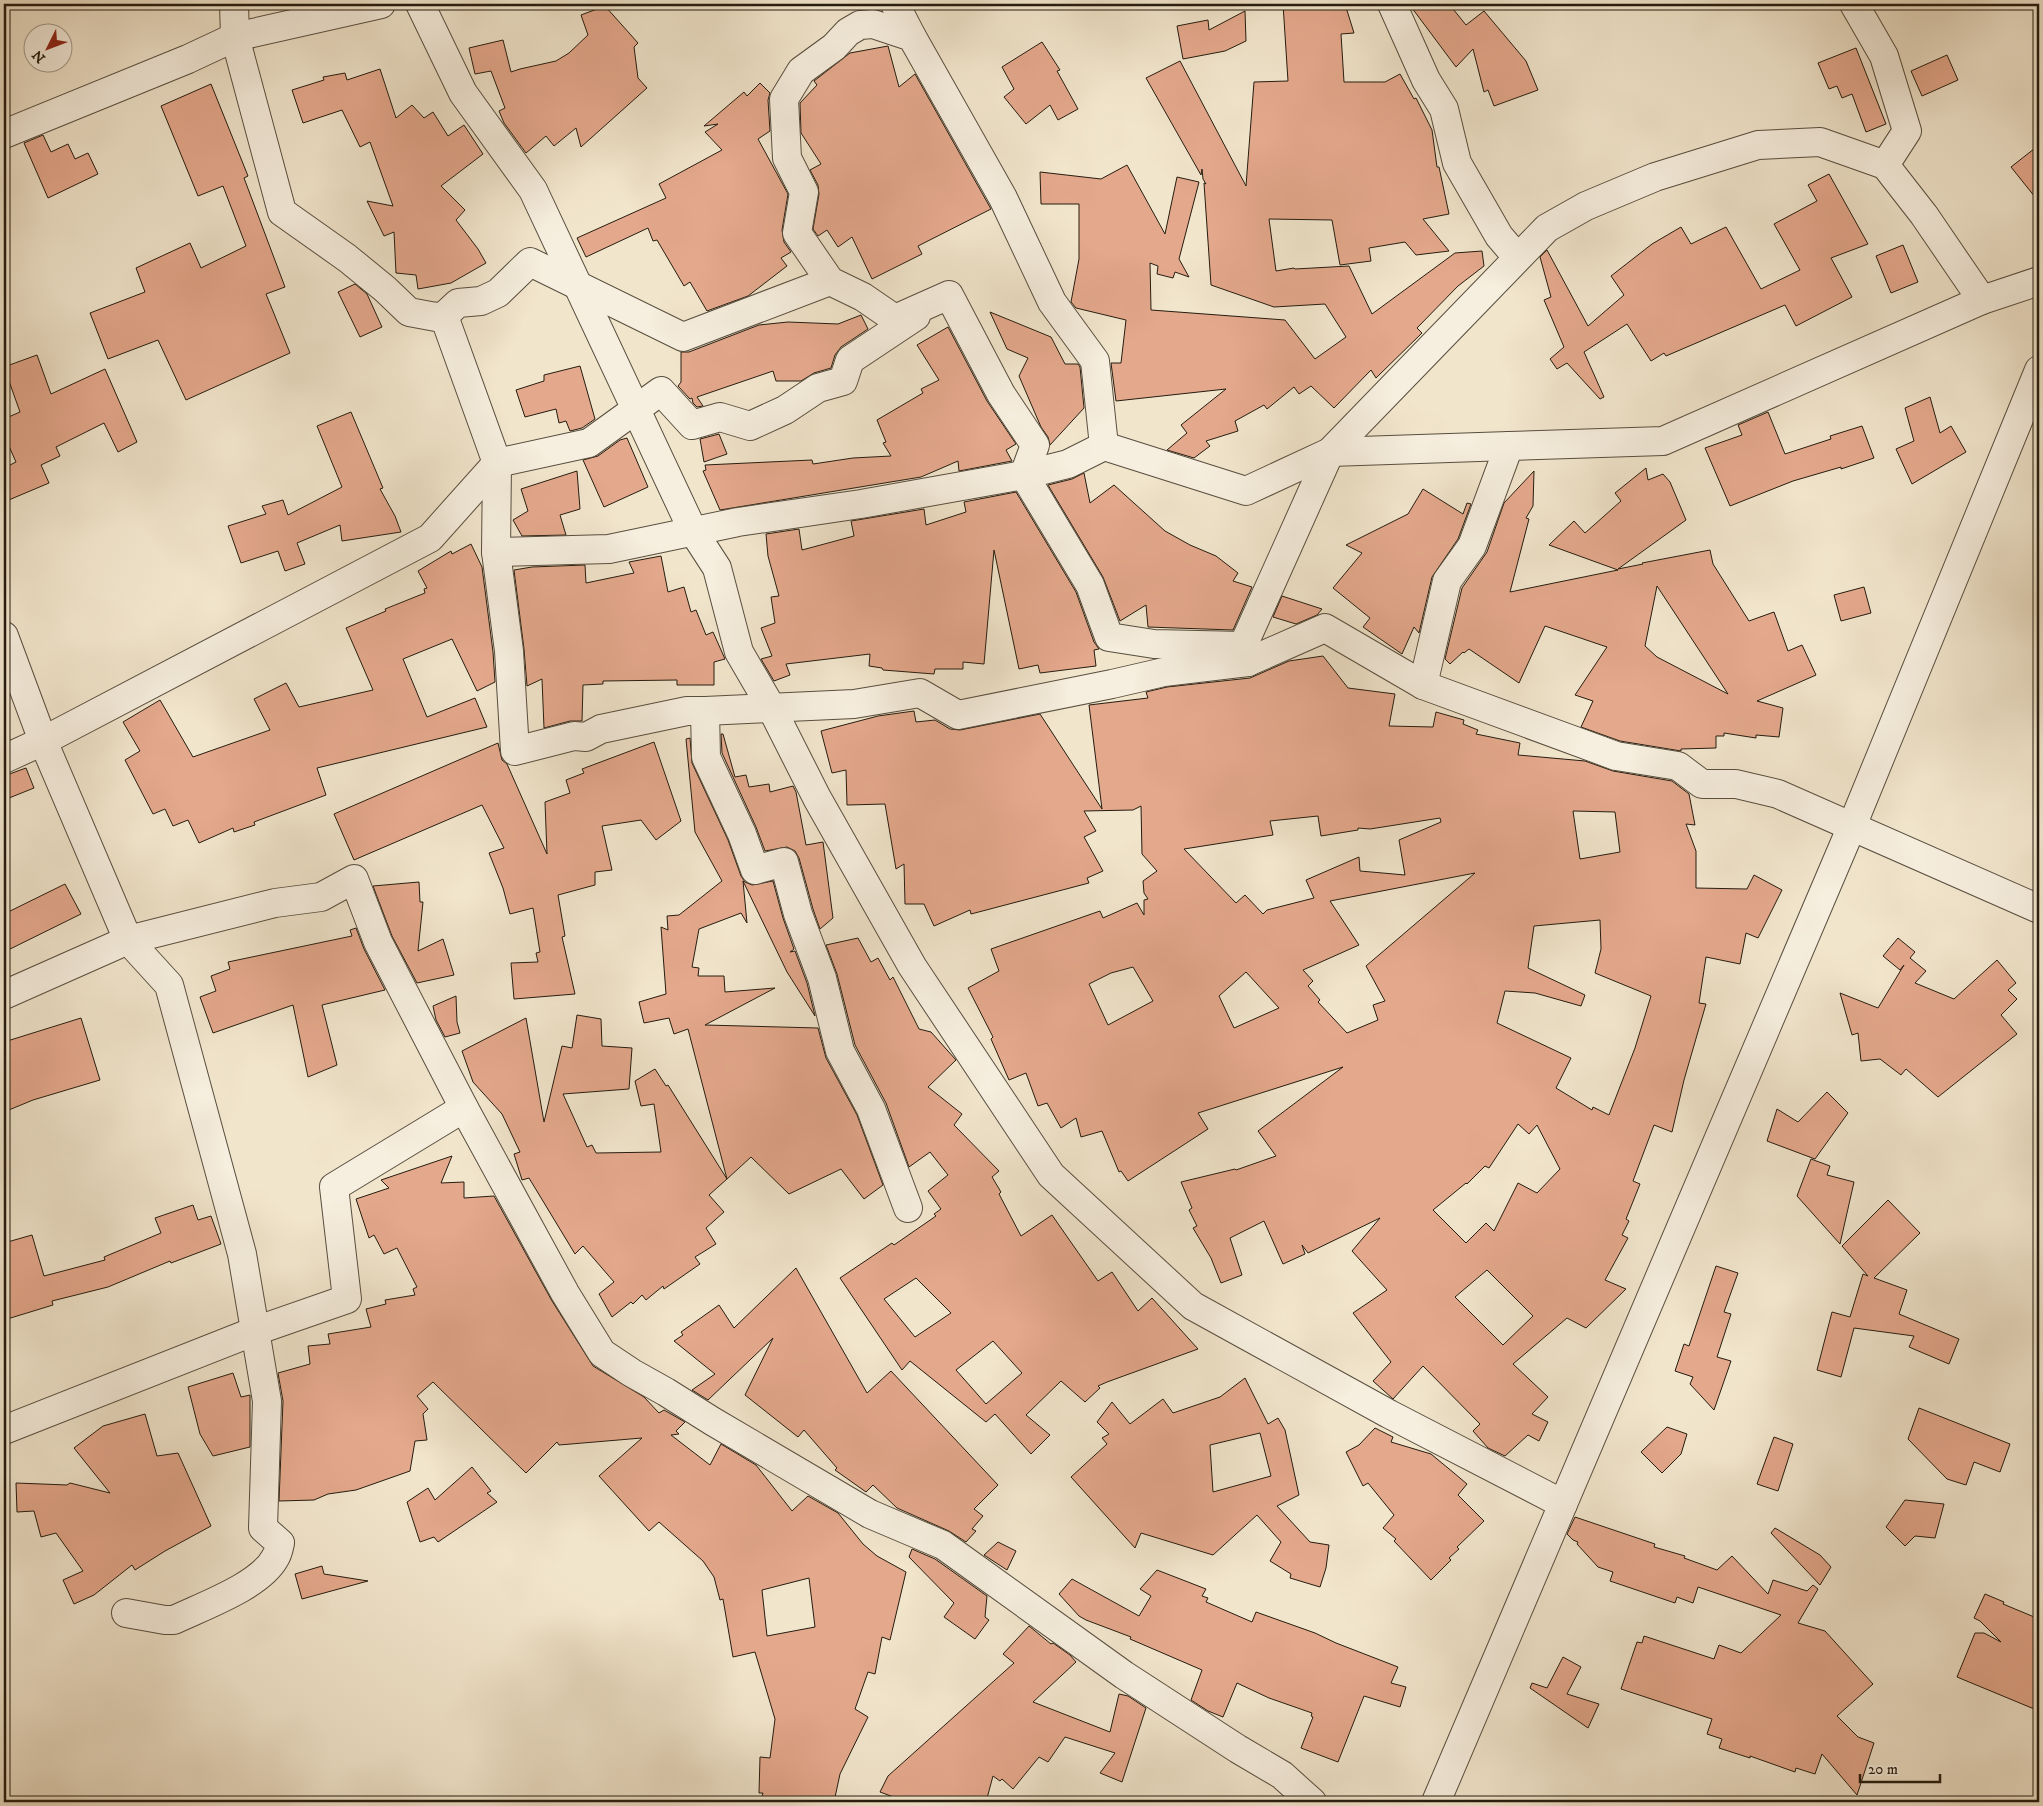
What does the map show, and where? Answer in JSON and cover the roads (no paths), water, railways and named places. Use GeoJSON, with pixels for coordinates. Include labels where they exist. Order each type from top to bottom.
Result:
{"type":"FeatureCollection","features":[{"type":"Feature","properties":{"kind":"street"},"geometry":{"type":"LineString","coordinates":[[234,4],[235,37],[282,212],[347,258],[385,289],[409,312],[436,318],[444,316],[458,303],[481,302],[498,293],[530,262],[683,338],[830,281]]}},
{"type":"Feature","properties":{"kind":"street"},"geometry":{"type":"LineString","coordinates":[[4,134],[188,59],[235,37],[381,4]]}},
{"type":"Feature","properties":{"kind":"street"},"geometry":{"type":"LineString","coordinates":[[420,4],[463,93],[533,190],[693,532],[717,568],[739,652],[772,707],[817,798],[912,966],[1051,1175],[1193,1306],[1389,1414],[1563,1504]]}},
{"type":"Feature","properties":{"kind":"street"},"geometry":{"type":"LineString","coordinates":[[895,4],[1003,198],[1052,302],[1095,361],[1104,446]]}},
{"type":"Feature","properties":{"kind":"street"},"geometry":{"type":"LineString","coordinates":[[1392,4],[1426,80],[1444,110],[1457,163],[1499,236],[1517,258]]}},
{"type":"Feature","properties":{"kind":"street"},"geometry":{"type":"LineString","coordinates":[[1854,4],[1884,56],[1907,131],[1885,164]]}},
{"type":"Feature","properties":{"kind":"street"},"geometry":{"type":"LineString","coordinates":[[912,37],[873,24],[860,25],[848,32],[834,46],[801,71],[784,98],[787,158],[804,192],[797,233],[830,281],[863,297],[895,319],[949,295]]}},
{"type":"Feature","properties":{"kind":"street"},"geometry":{"type":"LineString","coordinates":[[1245,654],[1330,452],[1547,228],[1586,206],[1655,178],[1758,145],[1820,142],[1885,164],[1924,215],[1982,300]]}},
{"type":"Feature","properties":{"kind":"street"},"geometry":{"type":"LineString","coordinates":[[496,552],[609,549],[738,522],[861,504],[1024,475],[1068,464],[1104,446],[1246,491],[1330,452],[1663,441],[1982,300],[2039,281]]}},
{"type":"Feature","properties":{"kind":"street"},"geometry":{"type":"LineString","coordinates":[[4,759],[43,741],[430,538],[497,463],[589,443],[661,391],[692,425],[720,418],[750,426],[785,410],[818,388],[843,381],[850,360],[949,295]]}},
{"type":"Feature","properties":{"kind":"street"},"geometry":{"type":"LineString","coordinates":[[949,295],[1001,394],[1035,445],[1024,475]]}},
{"type":"Feature","properties":{"kind":"street"},"geometry":{"type":"LineString","coordinates":[[444,316],[497,463],[496,552],[508,651],[516,751],[574,736],[586,737],[601,729],[687,711],[854,704],[920,693],[958,715],[1112,684],[1245,654],[1325,628],[1423,685],[1616,756],[1678,766],[1702,784],[1736,784],[1778,794],[2039,910]]}},
{"type":"Feature","properties":{"kind":"street"},"geometry":{"type":"LineString","coordinates":[[1436,1802],[1852,826],[2039,370]]}},
{"type":"Feature","properties":{"kind":"street"},"geometry":{"type":"LineString","coordinates":[[1423,685],[1447,581],[1472,546],[1510,446]]}},
{"type":"Feature","properties":{"kind":"street"},"geometry":{"type":"LineString","coordinates":[[1024,475],[1090,585],[1110,637],[1245,654]]}},
{"type":"Feature","properties":{"kind":"street"},"geometry":{"type":"LineString","coordinates":[[4,636],[43,741],[128,940],[169,984],[242,1254],[267,1401],[263,1528],[280,1543],[276,1557],[265,1572],[248,1584],[174,1620],[126,1613]]}},
{"type":"Feature","properties":{"kind":"street"},"geometry":{"type":"LineString","coordinates":[[705,711],[706,757],[742,834],[755,870],[784,862],[798,914],[822,978],[840,1050],[870,1109],[908,1208]]}},
{"type":"Feature","properties":{"kind":"street"},"geometry":{"type":"LineString","coordinates":[[4,995],[128,940],[276,903],[321,897],[354,879],[378,942],[464,1108],[565,1293],[602,1353],[632,1373],[870,1514],[943,1545],[1124,1675],[1238,1750],[1282,1775],[1312,1802]]}},
{"type":"Feature","properties":{"kind":"street"},"geometry":{"type":"LineString","coordinates":[[4,1430],[255,1332],[347,1299],[334,1186],[464,1108]]}}]}
